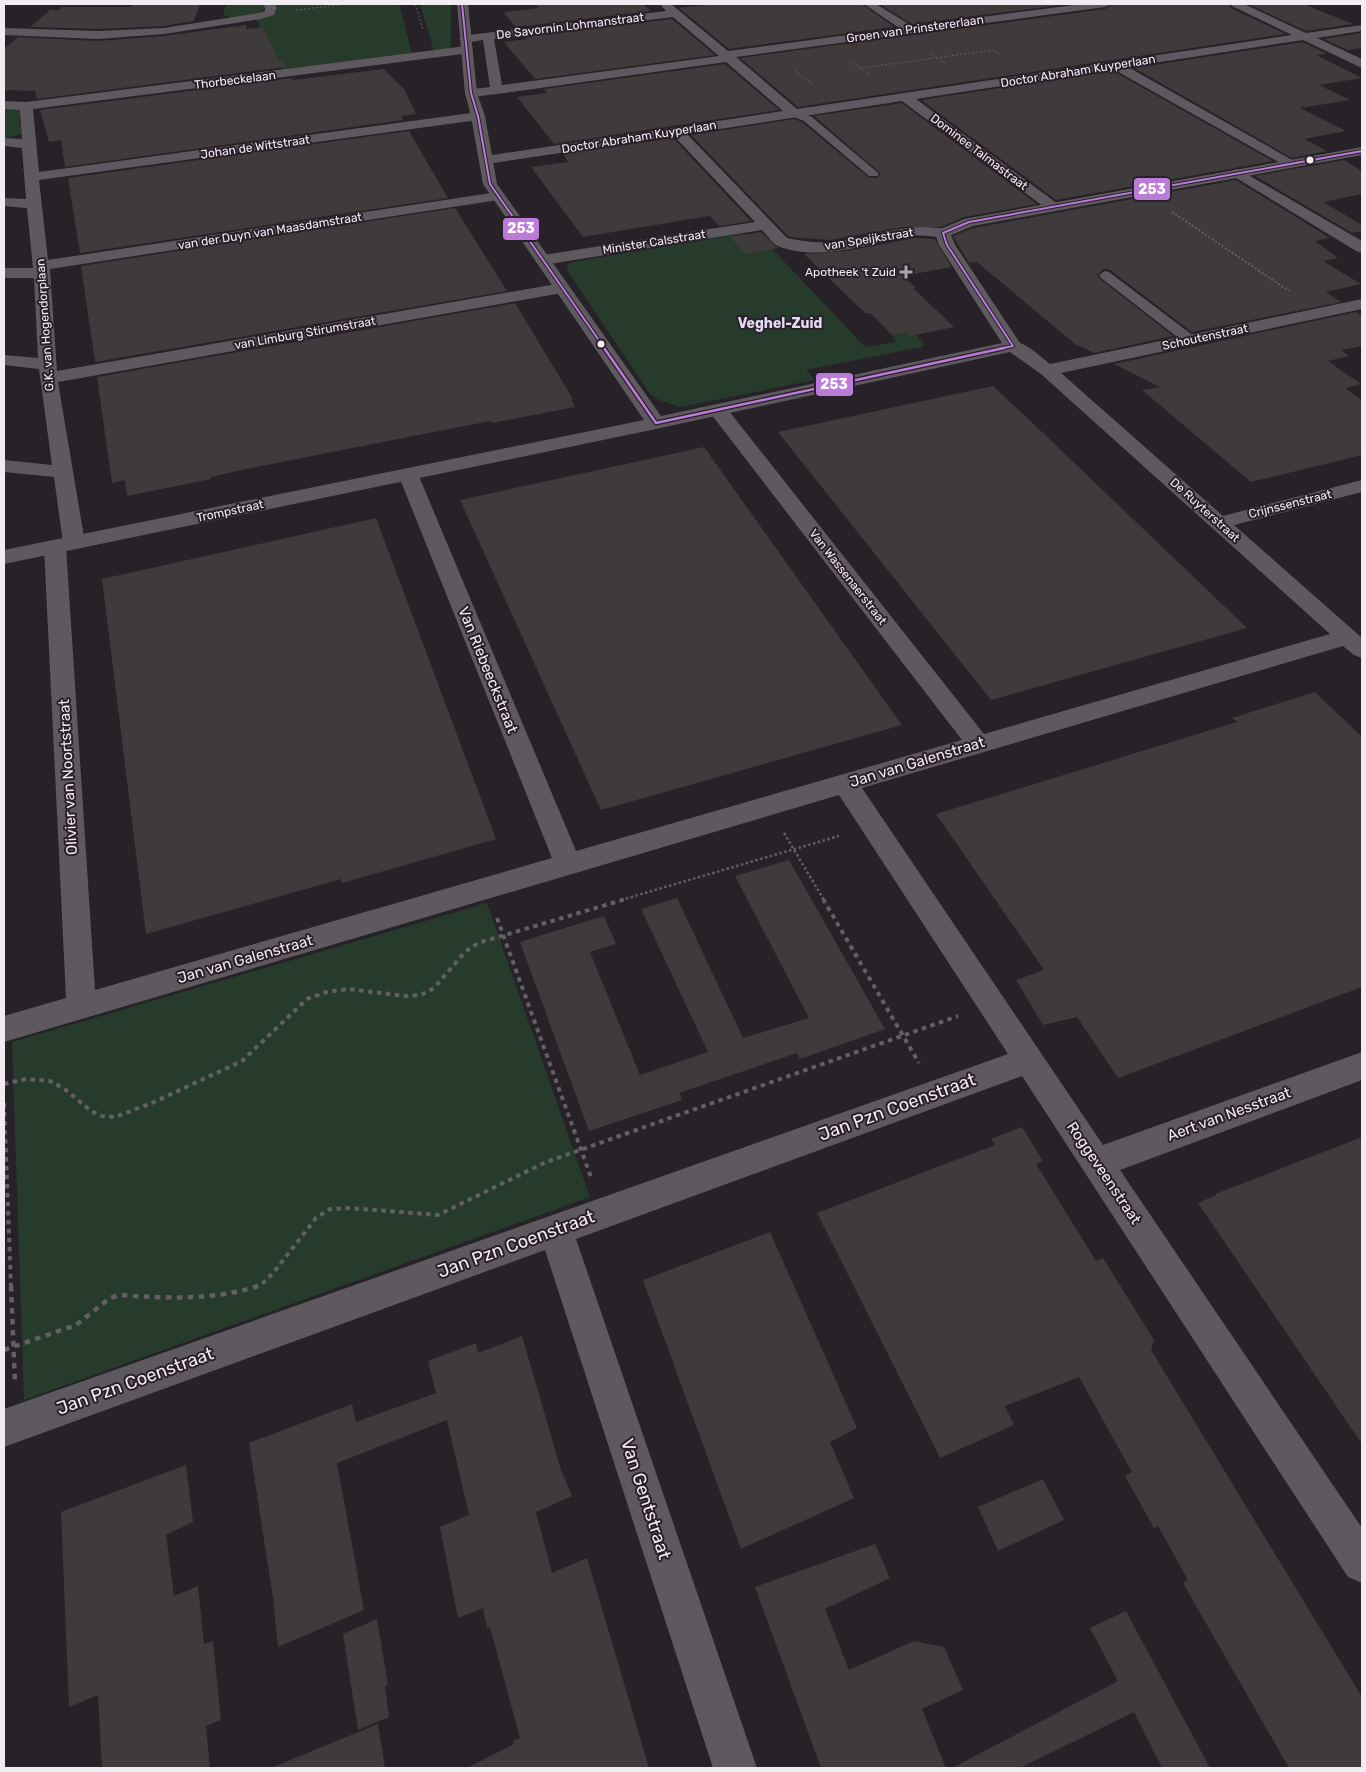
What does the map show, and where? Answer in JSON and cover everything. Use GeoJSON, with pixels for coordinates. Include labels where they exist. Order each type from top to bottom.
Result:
{"type":"FeatureCollection","features":[{"type":"Feature","properties":{"kind":"street"},"geometry":{"type":"LineString","coordinates":[[462,4],[470,93],[478,116],[490,184],[656,423]]}},
{"type":"Feature","properties":{"kind":"street"},"geometry":{"type":"LineString","coordinates":[[665,4],[793,113]]}},
{"type":"Feature","properties":{"kind":"street"},"geometry":{"type":"LineString","coordinates":[[869,4],[904,31]]}},
{"type":"Feature","properties":{"kind":"street"},"geometry":{"type":"LineString","coordinates":[[1028,4],[1042,12]]}},
{"type":"Feature","properties":{"kind":"street","name":"Groen van Prinstererlaan"},"geometry":{"type":"LineString","coordinates":[[470,93],[1105,4]]}},
{"type":"Feature","properties":{"kind":"street"},"geometry":{"type":"LineString","coordinates":[[1236,4],[1362,64]]}},
{"type":"Feature","properties":{"kind":"street"},"geometry":{"type":"LineString","coordinates":[[4,32],[98,35],[164,31],[218,16],[248,19],[269,8]]}},
{"type":"Feature","properties":{"kind":"street","name":"De Savornin Lohmanstraat"},"geometry":{"type":"LineString","coordinates":[[466,44],[488,37],[674,13]]}},
{"type":"Feature","properties":{"kind":"street","name":"Doctor Abraham Kuyperlaan"},"geometry":{"type":"LineString","coordinates":[[486,160],[1362,28]]}},
{"type":"Feature","properties":{"kind":"street"},"geometry":{"type":"LineString","coordinates":[[488,37],[497,90]]}},
{"type":"Feature","properties":{"kind":"street","name":"Thorbeckelaan"},"geometry":{"type":"LineString","coordinates":[[4,105],[26,106],[466,44]]}},
{"type":"Feature","properties":{"kind":"street"},"geometry":{"type":"LineString","coordinates":[[1116,65],[1289,164]]}},
{"type":"Feature","properties":{"kind":"street","name":"Dominee Talmastraat"},"geometry":{"type":"LineString","coordinates":[[903,97],[1053,207]]}},
{"type":"Feature","properties":{"kind":"street","name":"G.K. van Hogendorplaan"},"geometry":{"type":"LineString","coordinates":[[26,106],[34,204],[42,270],[47,371],[64,472],[65,545]]}},
{"type":"Feature","properties":{"kind":"street","name":"Johan de Wittstraat"},"geometry":{"type":"LineString","coordinates":[[32,177],[478,116]]}},
{"type":"Feature","properties":{"kind":"street","name":"van Speijkstraat"},"geometry":{"type":"LineString","coordinates":[[677,131],[782,242],[802,246],[829,247],[916,231],[943,233],[969,222],[1362,151]]}},
{"type":"Feature","properties":{"kind":"street"},"geometry":{"type":"LineString","coordinates":[[4,142],[29,144]]}},
{"type":"Feature","properties":{"kind":"street"},"geometry":{"type":"LineString","coordinates":[[1238,173],[1362,248]]}},
{"type":"Feature","properties":{"kind":"street","name":"van der Duyn van Maasdamstraat"},"geometry":{"type":"LineString","coordinates":[[4,273],[42,270],[498,196]]}},
{"type":"Feature","properties":{"kind":"street"},"geometry":{"type":"LineString","coordinates":[[4,202],[34,204]]}},
{"type":"Feature","properties":{"kind":"street","name":"Minister Calsstraat"},"geometry":{"type":"LineString","coordinates":[[543,260],[765,225]]}},
{"type":"Feature","properties":{"kind":"street"},"geometry":{"type":"LineString","coordinates":[[943,233],[947,245],[1013,346]]}},
{"type":"Feature","properties":{"kind":"street","name":"van Limburg Stirumstraat"},"geometry":{"type":"LineString","coordinates":[[4,360],[47,371],[562,288]]}},
{"type":"Feature","properties":{"kind":"street","name":"Schoutenstraat"},"geometry":{"type":"LineString","coordinates":[[1047,370],[1362,304]]}},
{"type":"Feature","properties":{"kind":"street","name":"De Ruyterstraat"},"geometry":{"type":"LineString","coordinates":[[1013,346],[1047,370],[1355,644]]}},
{"type":"Feature","properties":{"kind":"street","name":"Trompstraat"},"geometry":{"type":"LineString","coordinates":[[4,557],[656,423],[1013,346]]}},
{"type":"Feature","properties":{"kind":"street","name":"Van Wassenaerstraat"},"geometry":{"type":"LineString","coordinates":[[718,410],[978,744]]}},
{"type":"Feature","properties":{"kind":"street"},"geometry":{"type":"LineString","coordinates":[[4,466],[64,472]]}},
{"type":"Feature","properties":{"kind":"street","name":"Van Riebeeckstraat"},"geometry":{"type":"LineString","coordinates":[[408,474],[568,865]]}},
{"type":"Feature","properties":{"kind":"street","name":"Crijnssenstraat"},"geometry":{"type":"LineString","coordinates":[[1219,523],[1362,486]]}},
{"type":"Feature","properties":{"kind":"street","name":"Olivier van Noortstraat"},"geometry":{"type":"LineString","coordinates":[[65,545],[81,1007]]}},
{"type":"Feature","properties":{"kind":"street","name":"Jan van Galenstraat"},"geometry":{"type":"LineString","coordinates":[[4,1029],[978,744],[1355,644]]}},
{"type":"Feature","properties":{"kind":"street","name":"Roggeveenstraat"},"geometry":{"type":"LineString","coordinates":[[845,783],[1362,1563]]}},
{"type":"Feature","properties":{"kind":"street","name":"Jan Pzn Coenstraat"},"geometry":{"type":"LineString","coordinates":[[10,1426],[1029,1060]]}},
{"type":"Feature","properties":{"kind":"street","name":"Aert van Nesstraat"},"geometry":{"type":"LineString","coordinates":[[1097,1162],[1362,1066]]}},
{"type":"Feature","properties":{"kind":"street","name":"Van Gentstraat"},"geometry":{"type":"LineString","coordinates":[[556,1230],[735,1768]]}},
{"type":"Feature","properties":{"kind":"lane"},"geometry":{"type":"LineString","coordinates":[[793,113],[808,119],[873,174]]}},
{"type":"Feature","properties":{"kind":"lane"},"geometry":{"type":"LineString","coordinates":[[1105,275],[1190,340]]}},
{"type":"Feature","properties":{"kind":"path"},"geometry":{"type":"LineString","coordinates":[[269,8],[348,4]]}},
{"type":"Feature","properties":{"kind":"path"},"geometry":{"type":"LineString","coordinates":[[904,31],[937,58],[979,86]]}},
{"type":"Feature","properties":{"kind":"path"},"geometry":{"type":"LineString","coordinates":[[824,42],[903,97]]}},
{"type":"Feature","properties":{"kind":"path"},"geometry":{"type":"LineString","coordinates":[[861,68],[993,50],[1037,77]]}},
{"type":"Feature","properties":{"kind":"path"},"geometry":{"type":"LineString","coordinates":[[793,69],[813,85]]}},
{"type":"Feature","properties":{"kind":"path"},"geometry":{"type":"LineString","coordinates":[[1140,191],[1321,313]]}},
{"type":"Feature","properties":{"kind":"path"},"geometry":{"type":"LineString","coordinates":[[778,803],[775,818],[937,1093]]}},
{"type":"Feature","properties":{"kind":"path"},"geometry":{"type":"LineString","coordinates":[[4,1084],[26,1079],[50,1081],[66,1090],[91,1111],[102,1116],[115,1117],[152,1103],[242,1061],[307,999],[317,994],[337,989],[360,989],[412,997],[423,995],[432,990],[466,951],[478,943],[874,826]]}},
{"type":"Feature","properties":{"kind":"path"},"geometry":{"type":"LineString","coordinates":[[487,889],[604,1213]]}},
{"type":"Feature","properties":{"kind":"path"},"geometry":{"type":"LineString","coordinates":[[4,1350],[76,1325],[110,1298],[119,1295],[183,1299],[239,1292],[262,1284],[274,1272],[316,1218],[330,1210],[350,1208],[438,1215],[546,1162],[992,1004]]}},
{"type":"Feature","properties":{"kind":"path"},"geometry":{"type":"LineString","coordinates":[[4,1103],[13,1347],[10,1426]]}},
{"type":"Feature","properties":{"kind":"green space"},"geometry":{"type":"Polygon","coordinates":[[[226,4],[261,4],[265,7],[261,13],[234,18],[223,15],[226,4]]]}},
{"type":"Feature","properties":{"kind":"green space"},"geometry":{"type":"Polygon","coordinates":[[[272,4],[399,4],[412,53],[283,69],[255,18],[275,10],[272,4]]]}},
{"type":"Feature","properties":{"kind":"green space"},"geometry":{"type":"Polygon","coordinates":[[[420,4],[451,4],[451,48],[434,51],[420,4]]]}},
{"type":"Feature","properties":{"kind":"green space"},"geometry":{"type":"Polygon","coordinates":[[[4,106],[20,108],[21,134],[4,139],[4,106]]]}},
{"type":"Feature","properties":{"kind":"green space"},"geometry":{"type":"Polygon","coordinates":[[[740,234],[760,236],[865,347],[896,342],[889,331],[909,328],[924,344],[922,347],[806,370],[815,380],[680,407],[659,400],[650,394],[566,269],[570,263],[584,260],[740,234]]]}},
{"type":"Feature","properties":{"kind":"green space"},"geometry":{"type":"Polygon","coordinates":[[[487,903],[590,1197],[24,1400],[12,1042],[487,903]]]}},
{"type":"Feature","properties":{"kind":"building"},"geometry":{"type":"Polygon","coordinates":[[[133,4],[200,4],[194,21],[164,26],[98,29],[30,27],[50,10],[59,10],[62,7],[131,7],[133,4]]]}},
{"type":"Feature","properties":{"kind":"building"},"geometry":{"type":"Polygon","coordinates":[[[535,4],[643,4],[651,11],[516,27],[503,12],[539,8],[535,4]]]}},
{"type":"Feature","properties":{"kind":"building"},"geometry":{"type":"Polygon","coordinates":[[[714,4],[862,4],[894,27],[729,49],[679,8],[714,4]]]}},
{"type":"Feature","properties":{"kind":"building"},"geometry":{"type":"Polygon","coordinates":[[[879,4],[1069,4],[912,24],[879,4]]]}},
{"type":"Feature","properties":{"kind":"building"},"geometry":{"type":"Polygon","coordinates":[[[1113,4],[1229,4],[1231,8],[1286,34],[798,107],[740,58],[1105,9],[1113,4]]]}},
{"type":"Feature","properties":{"kind":"building"},"geometry":{"type":"Polygon","coordinates":[[[1248,4],[1303,4],[1353,24],[1306,31],[1248,4]]]}},
{"type":"Feature","properties":{"kind":"building"},"geometry":{"type":"Polygon","coordinates":[[[672,19],[715,55],[535,79],[504,42],[527,39],[525,37],[672,19]]]}},
{"type":"Feature","properties":{"kind":"building"},"geometry":{"type":"Polygon","coordinates":[[[246,25],[247,29],[263,27],[279,61],[283,60],[286,67],[37,99],[35,91],[4,90],[4,49],[18,37],[98,41],[164,36],[246,25]]]}},
{"type":"Feature","properties":{"kind":"building"},"geometry":{"type":"Polygon","coordinates":[[[1362,33],[1362,48],[1348,50],[1323,39],[1362,33]]]}},
{"type":"Feature","properties":{"kind":"building"},"geometry":{"type":"Polygon","coordinates":[[[1303,42],[1327,54],[1316,55],[1362,78],[1319,85],[1350,100],[1300,108],[1346,131],[1304,139],[1327,151],[1292,158],[1134,68],[1303,42]]]}},
{"type":"Feature","properties":{"kind":"building"},"geometry":{"type":"Polygon","coordinates":[[[725,64],[779,110],[554,144],[517,97],[547,93],[544,89],[725,64]]]}},
{"type":"Feature","properties":{"kind":"building"},"geometry":{"type":"Polygon","coordinates":[[[384,69],[405,90],[416,114],[401,116],[403,120],[65,167],[61,140],[49,142],[40,110],[292,78],[293,80],[384,69]]]}},
{"type":"Feature","properties":{"kind":"building"},"geometry":{"type":"Polygon","coordinates":[[[1113,71],[1273,161],[1056,200],[921,100],[1113,71]]]}},
{"type":"Feature","properties":{"kind":"building"},"geometry":{"type":"Polygon","coordinates":[[[902,103],[1037,204],[964,217],[941,227],[904,227],[830,240],[793,237],[788,236],[691,135],[795,119],[803,123],[868,177],[877,178],[881,174],[878,171],[814,116],[902,103]]]}},
{"type":"Feature","properties":{"kind":"building"},"geometry":{"type":"Polygon","coordinates":[[[409,131],[448,198],[80,253],[68,178],[409,131]]]}},
{"type":"Feature","properties":{"kind":"building"},"geometry":{"type":"Polygon","coordinates":[[[673,138],[751,221],[720,226],[710,216],[583,237],[531,167],[568,162],[563,154],[673,138]]]}},
{"type":"Feature","properties":{"kind":"building"},"geometry":{"type":"Polygon","coordinates":[[[1344,160],[1362,171],[1362,194],[1323,202],[1362,225],[1362,231],[1352,233],[1255,176],[1344,160]]]}},
{"type":"Feature","properties":{"kind":"building"},"geometry":{"type":"Polygon","coordinates":[[[1236,180],[1330,238],[1315,241],[1338,258],[1323,261],[1361,284],[1326,292],[1341,302],[1192,332],[1110,270],[1104,269],[1097,275],[1100,279],[1173,336],[1094,353],[1075,344],[977,262],[969,263],[953,236],[974,228],[1236,180]]]}},
{"type":"Feature","properties":{"kind":"building"},"geometry":{"type":"Polygon","coordinates":[[[455,208],[507,291],[95,362],[81,266],[455,208]]]}},
{"type":"Feature","properties":{"kind":"building"},"geometry":{"type":"Polygon","coordinates":[[[761,232],[778,248],[746,254],[730,237],[761,232]]]}},
{"type":"Feature","properties":{"kind":"building"},"geometry":{"type":"Polygon","coordinates":[[[914,238],[935,239],[951,267],[903,276],[954,327],[910,336],[907,332],[892,335],[870,313],[865,313],[804,254],[847,251],[914,238]]]}},
{"type":"Feature","properties":{"kind":"building"},"geometry":{"type":"Polygon","coordinates":[[[515,303],[573,399],[571,399],[575,407],[492,423],[491,421],[459,427],[246,469],[211,477],[211,479],[127,496],[125,480],[112,483],[97,377],[515,303]]]}},
{"type":"Feature","properties":{"kind":"building"},"geometry":{"type":"Polygon","coordinates":[[[1356,312],[1362,316],[1362,346],[1341,350],[1349,356],[1328,361],[1361,384],[1345,388],[1362,400],[1362,455],[1251,482],[1142,390],[1160,387],[1114,364],[1356,312]]]}},
{"type":"Feature","properties":{"kind":"building"},"geometry":{"type":"Polygon","coordinates":[[[993,386],[1247,628],[991,700],[778,432],[993,386]]]}},
{"type":"Feature","properties":{"kind":"building"},"geometry":{"type":"Polygon","coordinates":[[[704,447],[902,725],[601,810],[460,500],[704,447]]]}},
{"type":"Feature","properties":{"kind":"building"},"geometry":{"type":"Polygon","coordinates":[[[376,518],[496,839],[342,883],[341,879],[146,934],[102,579],[376,518]]]}},
{"type":"Feature","properties":{"kind":"building"},"geometry":{"type":"Polygon","coordinates":[[[1315,692],[1362,737],[1362,987],[1118,1078],[1077,1017],[1043,1025],[1016,980],[1044,970],[936,814],[1237,722],[1232,718],[1315,692]]]}},
{"type":"Feature","properties":{"kind":"building"},"geometry":{"type":"Polygon","coordinates":[[[789,860],[885,1029],[800,1059],[797,1053],[679,1093],[682,1100],[589,1131],[520,942],[604,916],[616,944],[590,952],[640,1075],[708,1052],[641,909],[677,898],[743,1038],[809,1018],[735,876],[789,860]]]}},
{"type":"Feature","properties":{"kind":"building"},"geometry":{"type":"Polygon","coordinates":[[[1022,1127],[1043,1161],[1036,1164],[1096,1261],[1103,1258],[1154,1340],[1151,1350],[1362,1697],[1362,1768],[1289,1768],[1183,1583],[1188,1580],[1158,1526],[1154,1528],[1125,1476],[1132,1472],[1079,1377],[1005,1406],[1014,1425],[940,1458],[817,1213],[995,1145],[991,1139],[1022,1127]]]}},
{"type":"Feature","properties":{"kind":"building"},"geometry":{"type":"Polygon","coordinates":[[[1362,1137],[1362,1444],[1198,1203],[1215,1194],[1362,1137]]]}},
{"type":"Feature","properties":{"kind":"building"},"geometry":{"type":"Polygon","coordinates":[[[770,1232],[857,1428],[830,1442],[854,1498],[741,1549],[643,1280],[770,1232]]]}},
{"type":"Feature","properties":{"kind":"building"},"geometry":{"type":"Polygon","coordinates":[[[522,1336],[561,1470],[572,1496],[536,1512],[552,1573],[587,1558],[649,1768],[467,1768],[514,1744],[513,1741],[520,1738],[490,1627],[487,1628],[483,1608],[458,1618],[440,1527],[469,1515],[447,1420],[337,1463],[364,1610],[278,1647],[273,1598],[249,1443],[352,1404],[356,1422],[436,1393],[428,1361],[476,1343],[478,1353],[522,1336]]]}},
{"type":"Feature","properties":{"kind":"building"},"geometry":{"type":"Polygon","coordinates":[[[186,1465],[193,1522],[166,1535],[174,1596],[198,1586],[204,1644],[213,1641],[221,1720],[206,1726],[210,1768],[102,1768],[98,1695],[69,1707],[61,1512],[186,1465]]]}},
{"type":"Feature","properties":{"kind":"building"},"geometry":{"type":"Polygon","coordinates":[[[1043,1479],[1064,1520],[998,1551],[978,1507],[1043,1479]]]}},
{"type":"Feature","properties":{"kind":"building"},"geometry":{"type":"Polygon","coordinates":[[[875,1544],[890,1578],[825,1609],[849,1670],[914,1641],[944,1647],[963,1690],[922,1709],[946,1768],[821,1768],[755,1587],[875,1544]]]}},
{"type":"Feature","properties":{"kind":"building"},"geometry":{"type":"Polygon","coordinates":[[[1126,1611],[1210,1768],[1162,1768],[1134,1712],[1020,1768],[952,1768],[1118,1681],[1090,1628],[1126,1611]]]}},
{"type":"Feature","properties":{"kind":"building"},"geometry":{"type":"Polygon","coordinates":[[[377,1619],[388,1685],[385,1686],[389,1717],[358,1730],[343,1634],[377,1619]]]}},
{"type":"Feature","properties":{"kind":"building"},"geometry":{"type":"Polygon","coordinates":[[[378,1724],[385,1768],[273,1767],[378,1724]]]}},
{"type":"Feature","properties":{"kind":"transit line","name":"253"},"geometry":{"type":"LineString","coordinates":[[462,4],[471,93],[478,116],[490,184],[656,423]]}},
{"type":"Feature","properties":{"kind":"transit line","name":"253"},"geometry":{"type":"LineString","coordinates":[[943,233],[969,222],[1362,151]]}},
{"type":"Feature","properties":{"kind":"transit line","name":"253"},"geometry":{"type":"LineString","coordinates":[[943,233],[947,245],[1013,346]]}},
{"type":"Feature","properties":{"kind":"transit line","name":"253"},"geometry":{"type":"LineString","coordinates":[[656,423],[1013,346]]}},
{"type":"Feature","properties":{"kind":"place","name":"Apotheek 't Zuid"},"geometry":{"type":"Point","coordinates":[906,272]}},
{"type":"Feature","properties":{"kind":"district","name":"Veghel-Zuid"},"geometry":{"type":"Point","coordinates":[780,323]}}]}
